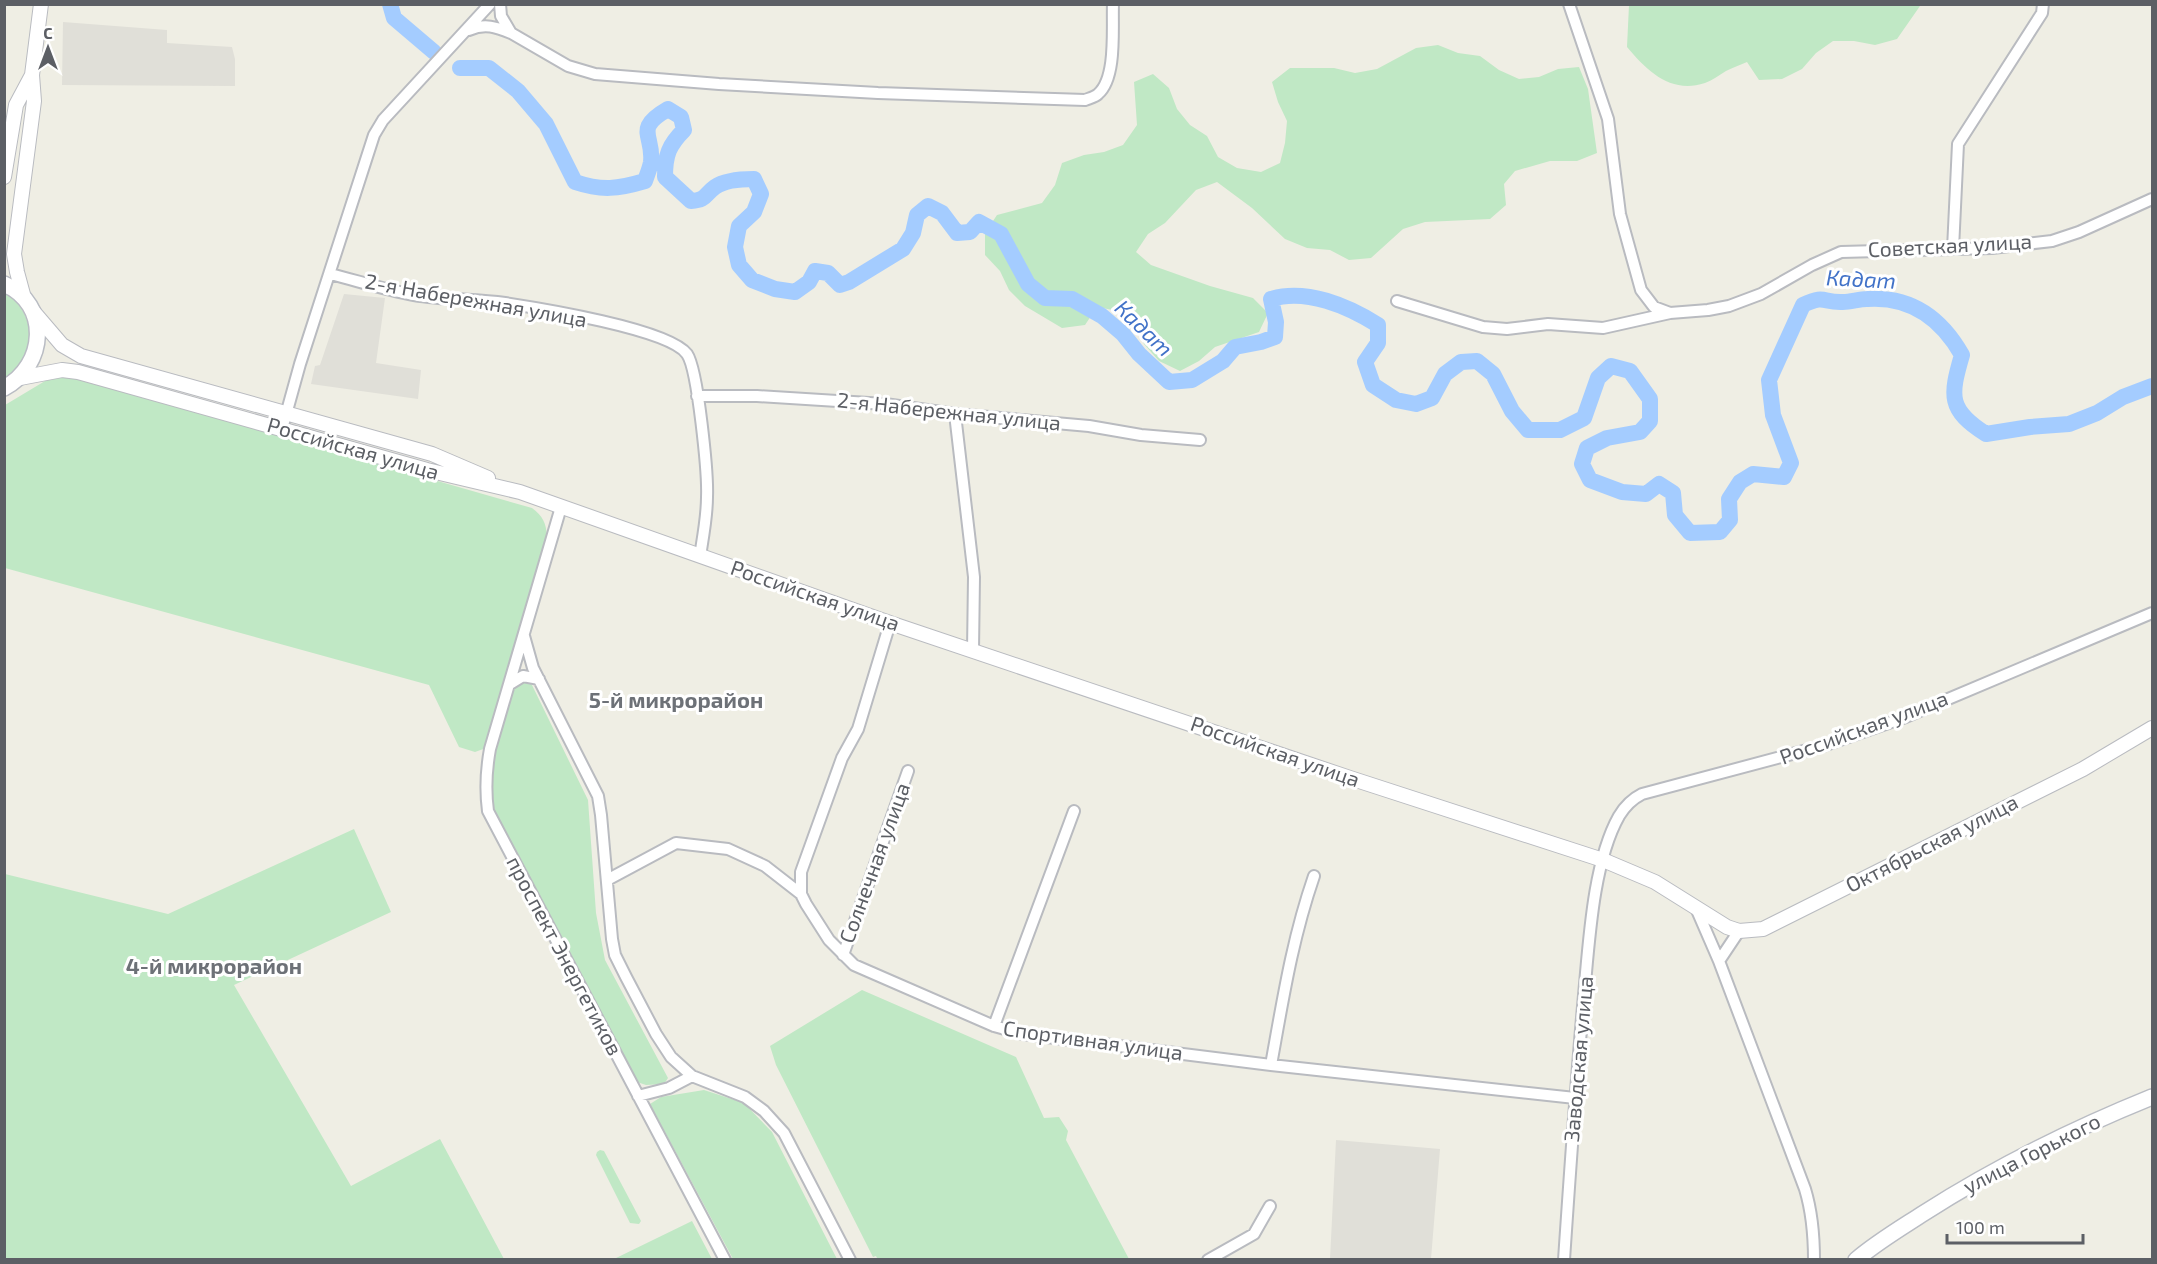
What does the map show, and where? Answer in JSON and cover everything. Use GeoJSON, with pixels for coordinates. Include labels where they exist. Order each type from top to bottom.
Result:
{"type":"FeatureCollection","features":[{"type":"Feature","properties":{"kind":"main road"},"geometry":{"type":"LineString","coordinates":[[4,284],[28,304],[38,326],[35,354],[28,369],[20,378],[4,388]]}},
{"type":"Feature","properties":{"kind":"main road","name":"улица Горького"},"geometry":{"type":"LineString","coordinates":[[1856,1260],[1871,1247],[1966,1186],[2044,1145],[2152,1097]]}},
{"type":"Feature","properties":{"kind":"street"},"geometry":{"type":"LineString","coordinates":[[41,4],[32,75],[34,101],[14,254],[17,272],[28,304],[62,345],[81,356],[432,454],[520,492]]}},
{"type":"Feature","properties":{"kind":"street"},"geometry":{"type":"LineString","coordinates":[[282,429],[300,364],[374,135],[383,120],[490,4]]}},
{"type":"Feature","properties":{"kind":"street"},"geometry":{"type":"LineString","coordinates":[[500,4],[501,16],[511,33]]}},
{"type":"Feature","properties":{"kind":"street"},"geometry":{"type":"LineString","coordinates":[[466,32],[476,27],[492,26],[511,33],[568,66],[595,74],[631,78],[878,93],[1085,100],[1097,96],[1109,75],[1113,4]]}},
{"type":"Feature","properties":{"kind":"street"},"geometry":{"type":"LineString","coordinates":[[1569,4],[1608,119],[1620,214],[1641,290],[1654,307],[1670,313]]}},
{"type":"Feature","properties":{"kind":"street"},"geometry":{"type":"LineString","coordinates":[[1953,249],[1958,144],[2042,13],[2043,4]]}},
{"type":"Feature","properties":{"kind":"street"},"geometry":{"type":"LineString","coordinates":[[4,177],[16,105],[32,75]]}},
{"type":"Feature","properties":{"kind":"street","name":"Советская улица"},"geometry":{"type":"LineString","coordinates":[[1397,301],[1483,327],[1507,329],[1548,324],[1603,328],[1670,313],[1708,310],[1745,301],[1841,252],[1992,248],[2052,241],[2079,232],[2152,199]]}},
{"type":"Feature","properties":{"kind":"street","name":"2-я Набережная улица"},"geometry":{"type":"LineString","coordinates":[[330,274],[415,295],[504,303],[568,314],[659,337],[676,345],[687,354],[697,396],[806,398],[885,404],[955,414],[1089,426],[1141,435],[1200,440]]}},
{"type":"Feature","properties":{"kind":"street","name":"Российская улица"},"geometry":{"type":"LineString","coordinates":[[20,378],[62,370],[78,372],[427,470],[520,492],[890,623],[1340,775],[1603,860],[1655,882],[1727,927],[1739,931]]}},
{"type":"Feature","properties":{"kind":"street"},"geometry":{"type":"LineString","coordinates":[[697,396],[708,495],[700,556]]}},
{"type":"Feature","properties":{"kind":"street"},"geometry":{"type":"LineString","coordinates":[[955,414],[974,577],[973,650]]}},
{"type":"Feature","properties":{"kind":"street","name":"проспект Энергетиков"},"geometry":{"type":"LineString","coordinates":[[561,507],[490,749],[485,790],[488,811],[725,1260]]}},
{"type":"Feature","properties":{"kind":"street","name":"Российская улица"},"geometry":{"type":"LineString","coordinates":[[1603,860],[1620,815],[1626,805],[1642,794],[1826,745],[1902,718],[2152,613]]}},
{"type":"Feature","properties":{"kind":"street"},"geometry":{"type":"LineString","coordinates":[[801,894],[801,872],[842,758],[858,729],[890,623]]}},
{"type":"Feature","properties":{"kind":"street"},"geometry":{"type":"LineString","coordinates":[[524,636],[533,668],[598,796],[609,918],[615,955],[656,1034],[671,1057],[692,1077],[745,1097],[764,1111],[784,1133],[850,1260]]}},
{"type":"Feature","properties":{"kind":"street"},"geometry":{"type":"LineString","coordinates":[[510,684],[523,676],[539,679]]}},
{"type":"Feature","properties":{"kind":"street","name":"Октябрьская улица"},"geometry":{"type":"LineString","coordinates":[[1739,931],[1763,929],[2083,769],[2152,728]]}},
{"type":"Feature","properties":{"kind":"street","name":"Солнечная улица"},"geometry":{"type":"LineString","coordinates":[[843,955],[908,771]]}},
{"type":"Feature","properties":{"kind":"street"},"geometry":{"type":"LineString","coordinates":[[994,1026],[1074,811]]}},
{"type":"Feature","properties":{"kind":"street","name":"Спортивная улица"},"geometry":{"type":"LineString","coordinates":[[607,880],[676,843],[728,849],[765,866],[801,894],[830,940],[854,965],[994,1026],[1023,1034],[1271,1065],[1575,1098]]}},
{"type":"Feature","properties":{"kind":"street","name":"Заводская улица"},"geometry":{"type":"LineString","coordinates":[[1564,1260],[1575,1098],[1591,921],[1603,860]]}},
{"type":"Feature","properties":{"kind":"street"},"geometry":{"type":"LineString","coordinates":[[1271,1065],[1299,920],[1314,876]]}},
{"type":"Feature","properties":{"kind":"street"},"geometry":{"type":"LineString","coordinates":[[1696,908],[1719,961],[1805,1189],[1813,1230],[1814,1260]]}},
{"type":"Feature","properties":{"kind":"street"},"geometry":{"type":"LineString","coordinates":[[1719,961],[1739,931]]}},
{"type":"Feature","properties":{"kind":"street"},"geometry":{"type":"LineString","coordinates":[[638,1096],[669,1088],[692,1077]]}},
{"type":"Feature","properties":{"kind":"street"},"geometry":{"type":"LineString","coordinates":[[1208,1260],[1254,1234],[1270,1206]]}},
{"type":"Feature","properties":{"kind":"shaded area"},"geometry":{"type":"Polygon","coordinates":[[[63,22],[167,30],[167,43],[232,47],[235,59],[235,86],[62,85],[63,22]]]}},
{"type":"Feature","properties":{"kind":"shaded area"},"geometry":{"type":"Polygon","coordinates":[[[344,294],[385,298],[376,363],[421,370],[418,399],[311,384],[315,366],[320,365],[344,294]]]}},
{"type":"Feature","properties":{"kind":"shaded area"},"geometry":{"type":"Polygon","coordinates":[[[1336,1140],[1440,1149],[1431,1259],[1330,1259],[1336,1140]]]}},
{"type":"Feature","properties":{"kind":"green space"},"geometry":{"type":"Polygon","coordinates":[[[1920,4],[1920,6],[1897,39],[1875,45],[1854,41],[1833,41],[1816,53],[1802,69],[1782,79],[1759,80],[1747,62],[1708,82],[1681,86],[1652,72],[1627,47],[1629,5],[1920,4]]]}},
{"type":"Feature","properties":{"kind":"green space"},"geometry":{"type":"Polygon","coordinates":[[[1438,45],[1458,53],[1480,56],[1499,70],[1519,79],[1539,77],[1558,69],[1579,67],[1588,89],[1597,153],[1577,161],[1550,161],[1515,171],[1504,184],[1506,205],[1490,219],[1425,222],[1403,229],[1371,258],[1349,260],[1330,250],[1307,248],[1285,239],[1252,208],[1217,182],[1196,190],[1165,223],[1148,234],[1136,252],[1151,265],[1210,286],[1253,298],[1268,313],[1259,332],[1215,347],[1199,361],[1180,371],[1159,361],[1144,344],[1135,324],[1118,311],[1097,307],[1085,325],[1062,328],[1025,306],[1009,290],[1000,271],[985,255],[985,233],[997,215],[1042,203],[1055,185],[1062,163],[1123,145],[1137,125],[1134,82],[1153,74],[1169,88],[1177,109],[1190,125],[1207,136],[1218,157],[1237,168],[1261,172],[1280,163],[1287,121],[1272,82],[1290,68],[1334,68],[1355,73],[1377,69],[1416,48],[1438,45]]]}},
{"type":"Feature","properties":{"kind":"green space"},"geometry":{"type":"Polygon","coordinates":[[[5,293],[18,304],[27,320],[29,346],[17,368],[5,379],[5,293]]]}},
{"type":"Feature","properties":{"kind":"green space"},"geometry":{"type":"Polygon","coordinates":[[[71,376],[536,511],[543,520],[547,536],[486,748],[475,752],[459,747],[429,685],[5,568],[5,405],[50,378],[71,376]]]}},
{"type":"Feature","properties":{"kind":"green space"},"geometry":{"type":"Polygon","coordinates":[[[523,682],[531,683],[588,800],[596,913],[605,960],[668,1078],[664,1084],[646,1085],[637,1082],[491,810],[488,785],[493,751],[513,686],[523,682]]]}},
{"type":"Feature","properties":{"kind":"green space"},"geometry":{"type":"Polygon","coordinates":[[[354,829],[391,912],[234,985],[351,1186],[440,1139],[504,1259],[5,1259],[5,874],[168,914],[354,829]]]}},
{"type":"Feature","properties":{"kind":"green space"},"geometry":{"type":"Polygon","coordinates":[[[862,990],[1016,1057],[1044,1118],[1059,1117],[1068,1131],[1066,1140],[1129,1259],[878,1260],[876,1256],[873,1257],[776,1065],[770,1046],[862,990]]]}},
{"type":"Feature","properties":{"kind":"green space"},"geometry":{"type":"Polygon","coordinates":[[[704,1090],[744,1103],[772,1132],[837,1259],[733,1259],[650,1104],[661,1097],[704,1090]]]}},
{"type":"Feature","properties":{"kind":"green space"},"geometry":{"type":"Polygon","coordinates":[[[600,1150],[604,1151],[641,1221],[639,1224],[630,1223],[596,1155],[600,1150]]]}},
{"type":"Feature","properties":{"kind":"green space"},"geometry":{"type":"Polygon","coordinates":[[[692,1221],[712,1259],[614,1259],[692,1221]]]}},
{"type":"Feature","properties":{"kind":"waterway","name":"Кадат"},"geometry":{"type":"LineString","coordinates":[[390,4],[394,18],[434,52]]}},
{"type":"Feature","properties":{"kind":"waterway","name":"Кадат"},"geometry":{"type":"LineString","coordinates":[[460,68],[489,68],[518,91],[546,124],[575,182],[594,187],[610,188],[645,181],[651,162],[648,127],[657,116],[668,109],[681,117],[684,130],[669,151],[665,177],[691,201],[703,198],[715,187],[724,183],[754,179],[761,194],[754,212],[739,226],[735,247],[739,265],[752,280],[775,289],[795,292],[809,282],[815,271],[828,273],[840,285],[849,282],[903,249],[913,233],[917,215],[928,206],[942,213],[957,233],[970,232],[979,222],[1001,234],[1028,284],[1045,298],[1072,299],[1102,316],[1123,334],[1139,354],[1169,382],[1192,380],[1223,361],[1235,347],[1275,337],[1276,322],[1271,299],[1284,296],[1312,297],[1326,301],[1354,311],[1378,325],[1378,343],[1365,362],[1373,385],[1396,400],[1416,404],[1432,398],[1445,374],[1461,362],[1477,361],[1493,374],[1512,411],[1528,430],[1560,430],[1584,418],[1598,378],[1611,366],[1630,371],[1650,399],[1650,421],[1640,432],[1607,438],[1587,448],[1582,464],[1590,480],[1622,492],[1646,494],[1659,484],[1673,493],[1675,515],[1690,533],[1720,532],[1730,520],[1729,499],[1740,482],[1753,474],[1784,477],[1791,463],[1773,415],[1769,380],[1803,305],[1810,302],[1820,299],[1836,302],[1864,299],[1897,301],[1923,312],[1934,320],[1954,342],[1962,355],[1955,381],[1955,401],[1965,417],[1986,434],[2069,424],[2097,413],[2123,397],[2152,386]]}},
{"type":"Feature","properties":{"kind":"district","name":"5-й микрорайон"},"geometry":{"type":"Point","coordinates":[676,700]}},
{"type":"Feature","properties":{"kind":"district","name":"4-й микрорайон"},"geometry":{"type":"Point","coordinates":[214,966]}}]}
